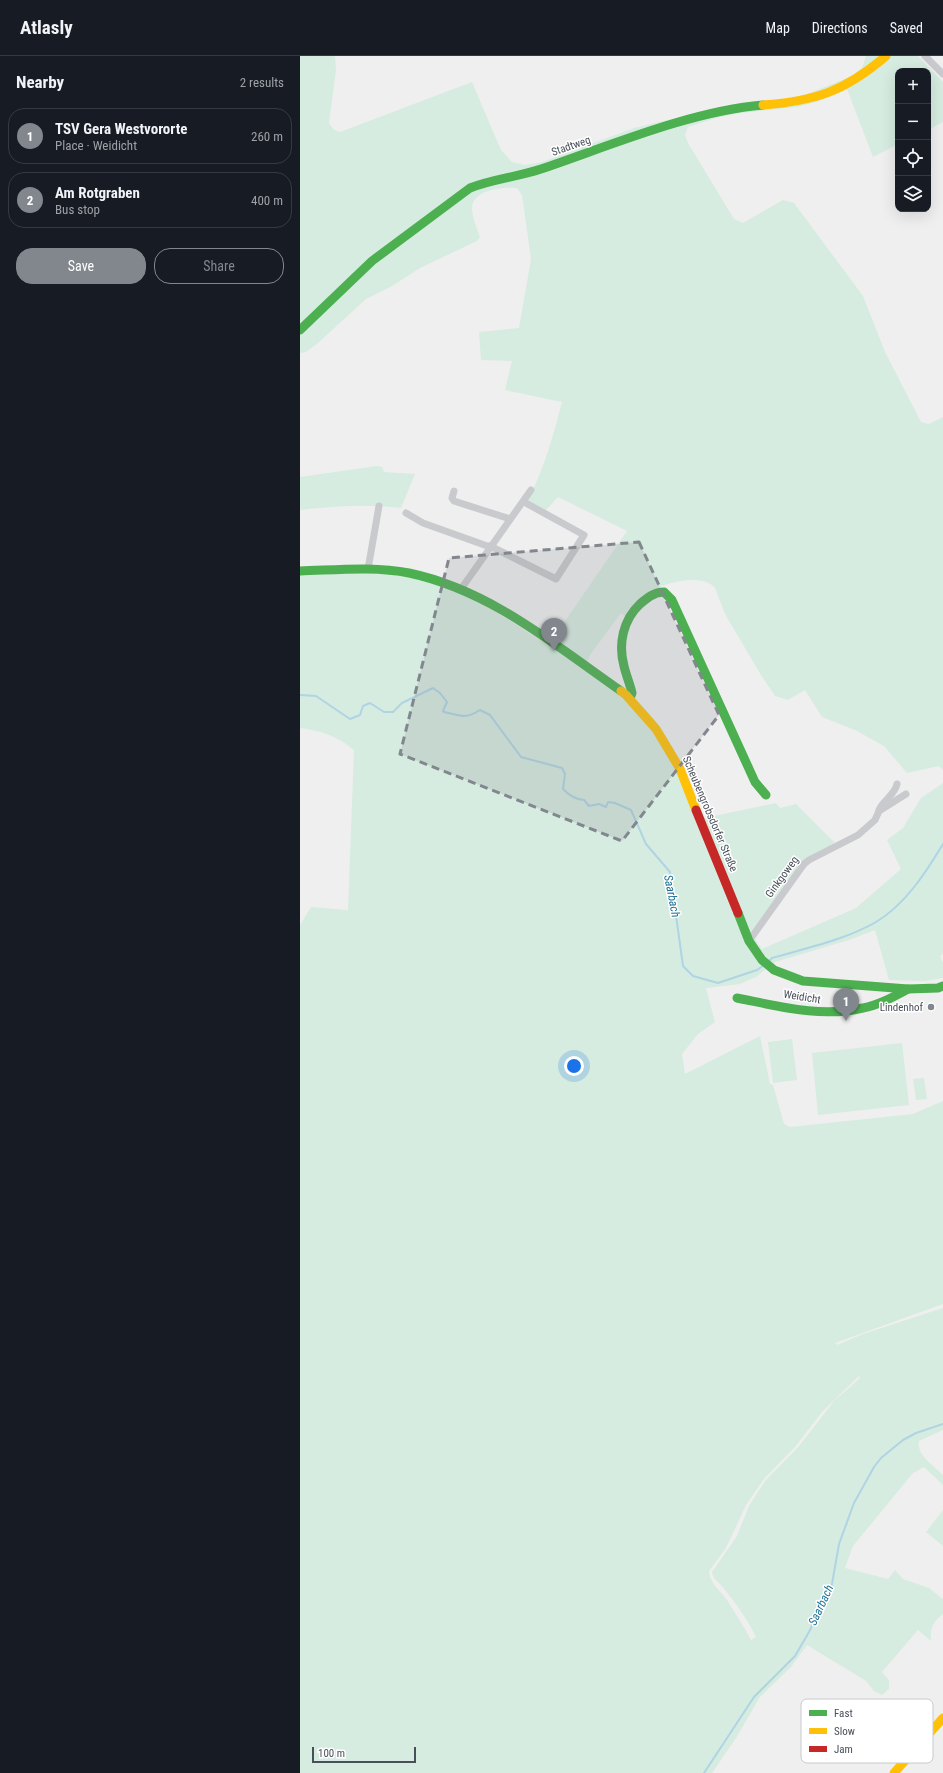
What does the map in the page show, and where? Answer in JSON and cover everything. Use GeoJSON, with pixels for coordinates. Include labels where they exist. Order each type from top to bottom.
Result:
{"type":"FeatureCollection","features":[{"type":"Feature","properties":{"kind":"street","name":"Stadtweg"},"geometry":{"type":"LineString","coordinates":[[300,330],[372,261],[470,188],[480,183],[526,174],[639,134],[741,108],[798,102],[828,93],[857,79],[886,56]]}},
{"type":"Feature","properties":{"kind":"street"},"geometry":{"type":"LineString","coordinates":[[925,56],[943,74]]}},
{"type":"Feature","properties":{"kind":"street"},"geometry":{"type":"LineString","coordinates":[[461,589],[490,546],[524,502],[531,490]]}},
{"type":"Feature","properties":{"kind":"street"},"geometry":{"type":"LineString","coordinates":[[454,491],[452,498],[454,501],[510,519]]}},
{"type":"Feature","properties":{"kind":"street"},"geometry":{"type":"LineString","coordinates":[[406,513],[423,524],[490,546],[556,579],[584,535],[524,502]]}},
{"type":"Feature","properties":{"kind":"street"},"geometry":{"type":"LineString","coordinates":[[368,569],[379,506]]}},
{"type":"Feature","properties":{"kind":"street","name":"Scheubengrobsdorfer Straße"},"geometry":{"type":"LineString","coordinates":[[300,571],[368,569],[408,573],[436,580],[461,589],[511,615],[630,698],[656,729],[680,769],[749,941],[762,960],[774,970],[803,981],[908,989],[938,988],[943,986]]}},
{"type":"Feature","properties":{"kind":"street"},"geometry":{"type":"LineString","coordinates":[[630,698],[632,693],[623,663],[622,644],[624,626],[638,605],[654,593],[664,592],[672,600],[755,782],[766,795]]}},
{"type":"Feature","properties":{"kind":"street","name":"Ginkgoweg"},"geometry":{"type":"LineString","coordinates":[[749,941],[804,864],[858,835],[875,820],[880,806],[896,789],[897,784]]}},
{"type":"Feature","properties":{"kind":"street","name":"Ginkgoweg"},"geometry":{"type":"LineString","coordinates":[[879,810],[906,794]]}},
{"type":"Feature","properties":{"kind":"street","name":"Weidicht"},"geometry":{"type":"LineString","coordinates":[[736,998],[816,1013],[846,1013],[888,1001],[908,989]]}},
{"type":"Feature","properties":{"kind":"street"},"geometry":{"type":"LineString","coordinates":[[933,1729],[943,1718]]}},
{"type":"Feature","properties":{"kind":"street"},"geometry":{"type":"LineString","coordinates":[[894,1773],[903,1763]]}},
{"type":"Feature","properties":{"kind":"highlighted area"},"geometry":{"type":"Polygon","coordinates":[[[639,542],[719,715],[622,841],[400,754],[449,558],[639,542]]]}},
{"type":"Feature","properties":{"kind":"green space"},"geometry":{"type":"Polygon","coordinates":[[[300,56],[335,56],[336,70],[329,123],[334,130],[340,132],[472,82],[501,150],[512,162],[525,165],[542,162],[634,128],[735,104],[797,98],[852,76],[862,68],[866,56],[886,56],[889,58],[891,56],[918,56],[930,68],[895,68],[895,146],[873,157],[847,89],[819,101],[797,107],[741,113],[716,118],[688,127],[685,135],[688,143],[734,219],[743,223],[783,200],[794,203],[863,296],[885,352],[921,422],[929,424],[943,417],[943,770],[939,766],[907,773],[884,746],[855,730],[822,717],[805,690],[788,700],[775,696],[725,614],[715,588],[709,583],[693,580],[674,582],[656,588],[640,600],[625,616],[621,613],[590,655],[587,662],[631,694],[659,726],[677,755],[704,818],[776,803],[780,808],[796,804],[835,843],[802,861],[751,933],[762,949],[856,908],[901,869],[887,840],[903,828],[921,798],[943,783],[943,954],[940,956],[943,963],[943,978],[925,981],[889,980],[875,930],[849,940],[775,962],[756,977],[740,984],[706,988],[715,1022],[698,1034],[682,1054],[685,1074],[760,1036],[770,1084],[773,1085],[784,1124],[790,1127],[913,1114],[943,1101],[943,1304],[835,1343],[837,1345],[863,1334],[943,1308],[943,1430],[919,1441],[919,1446],[920,1451],[926,1460],[943,1475],[943,1485],[924,1467],[913,1473],[853,1546],[845,1568],[888,1579],[895,1570],[903,1579],[929,1588],[943,1599],[943,1614],[933,1626],[931,1641],[918,1630],[882,1672],[889,1680],[889,1689],[882,1695],[874,1691],[866,1681],[807,1645],[791,1667],[760,1697],[736,1738],[712,1773],[300,1773],[300,925],[311,907],[348,910],[354,750],[329,735],[300,728],[300,574],[380,574],[426,581],[444,587],[481,604],[548,646],[627,531],[558,497],[546,510],[527,501],[543,465],[562,402],[505,390],[512,361],[481,360],[479,332],[519,328],[531,259],[522,195],[517,188],[504,188],[489,191],[482,194],[473,203],[472,210],[474,220],[480,237],[477,241],[420,268],[392,286],[366,299],[306,352],[300,353],[300,56]],[[859,1376],[822,1412],[795,1447],[764,1479],[746,1505],[726,1548],[709,1571],[711,1580],[727,1600],[751,1640],[756,1637],[749,1623],[731,1597],[714,1577],[712,1572],[737,1536],[749,1506],[765,1481],[799,1446],[834,1401],[860,1378],[859,1376]]]}},
{"type":"Feature","properties":{"kind":"green space"},"geometry":{"type":"Polygon","coordinates":[[[931,70],[943,82],[943,122],[931,128],[931,70]]]}},
{"type":"Feature","properties":{"kind":"green space"},"geometry":{"type":"Polygon","coordinates":[[[377,466],[382,467],[384,472],[415,474],[401,508],[351,506],[300,510],[300,477],[377,466]]]}},
{"type":"Feature","properties":{"kind":"green space"},"geometry":{"type":"Polygon","coordinates":[[[792,1039],[797,1080],[773,1083],[768,1042],[792,1039]]]}},
{"type":"Feature","properties":{"kind":"green space"},"geometry":{"type":"Polygon","coordinates":[[[902,1043],[909,1105],[818,1115],[812,1053],[902,1043]]]}},
{"type":"Feature","properties":{"kind":"green space"},"geometry":{"type":"Polygon","coordinates":[[[924,1078],[927,1099],[916,1100],[913,1079],[924,1078]]]}},
{"type":"Feature","properties":{"kind":"green space"},"geometry":{"type":"Polygon","coordinates":[[[943,1510],[943,1546],[926,1532],[943,1510]]]}},
{"type":"Feature","properties":{"kind":"waterway","name":"Saarbach"},"geometry":{"type":"LineString","coordinates":[[300,695],[316,696],[350,719],[360,715],[363,706],[370,703],[384,712],[393,712],[402,703],[433,688],[440,693],[447,702],[443,711],[444,712],[466,716],[480,710],[490,715],[521,757],[562,768],[565,774],[563,789],[570,795],[584,800],[589,806],[599,804],[606,807],[608,802],[615,803],[631,810],[646,844],[670,872],[683,966],[693,976],[718,983],[757,970],[764,965]]}},
{"type":"Feature","properties":{"kind":"waterway","name":"Saarbach"},"geometry":{"type":"LineString","coordinates":[[769,961],[772,958],[851,934],[887,915],[914,887],[943,844]]}},
{"type":"Feature","properties":{"kind":"waterway","name":"Saarbach"},"geometry":{"type":"LineString","coordinates":[[704,1773],[754,1697],[795,1656],[809,1632],[832,1584],[839,1544],[854,1503],[874,1467],[881,1458],[903,1440],[916,1433],[943,1424]]}},
{"type":"Feature","properties":{"kind":"traffic: fast"},"geometry":{"type":"LineString","coordinates":[[300,330],[372,261],[470,188],[487,182],[541,169],[622,140],[679,122],[708,114],[763,105]]}},
{"type":"Feature","properties":{"kind":"traffic: fast"},"geometry":{"type":"LineString","coordinates":[[300,571],[355,569],[396,571],[439,581],[467,592],[521,621],[621,691]]}},
{"type":"Feature","properties":{"kind":"traffic: fast"},"geometry":{"type":"LineString","coordinates":[[630,698],[632,693],[622,658],[623,633],[629,617],[634,610],[654,594],[664,592],[672,600],[755,782],[766,795]]}},
{"type":"Feature","properties":{"kind":"traffic: fast"},"geometry":{"type":"LineString","coordinates":[[738,913],[749,941],[762,960],[774,970],[803,981],[908,989],[938,988],[943,986]]}},
{"type":"Feature","properties":{"kind":"traffic: fast"},"geometry":{"type":"LineString","coordinates":[[737,998],[799,1010],[831,1012],[869,1007],[908,989]]}},
{"type":"Feature","properties":{"kind":"traffic: slow"},"geometry":{"type":"LineString","coordinates":[[763,105],[799,101],[829,92],[857,78],[886,56]]}},
{"type":"Feature","properties":{"kind":"traffic: slow"},"geometry":{"type":"LineString","coordinates":[[621,691],[656,729],[680,769],[696,810]]}},
{"type":"Feature","properties":{"kind":"traffic: slow"},"geometry":{"type":"LineString","coordinates":[[933,1729],[943,1718]]}},
{"type":"Feature","properties":{"kind":"traffic: slow"},"geometry":{"type":"LineString","coordinates":[[894,1773],[903,1763]]}},
{"type":"Feature","properties":{"kind":"traffic: jam"},"geometry":{"type":"LineString","coordinates":[[696,810],[738,913]]}},
{"type":"Feature","properties":{"kind":"place","name":"Am Rotgraben"},"geometry":{"type":"Point","coordinates":[554,651]}},
{"type":"Feature","properties":{"kind":"place","name":"Lindenhof"},"geometry":{"type":"Point","coordinates":[931,1007]}},
{"type":"Feature","properties":{"kind":"place","name":"TSV Gera Westvororte"},"geometry":{"type":"Point","coordinates":[846,1021]}}]}
